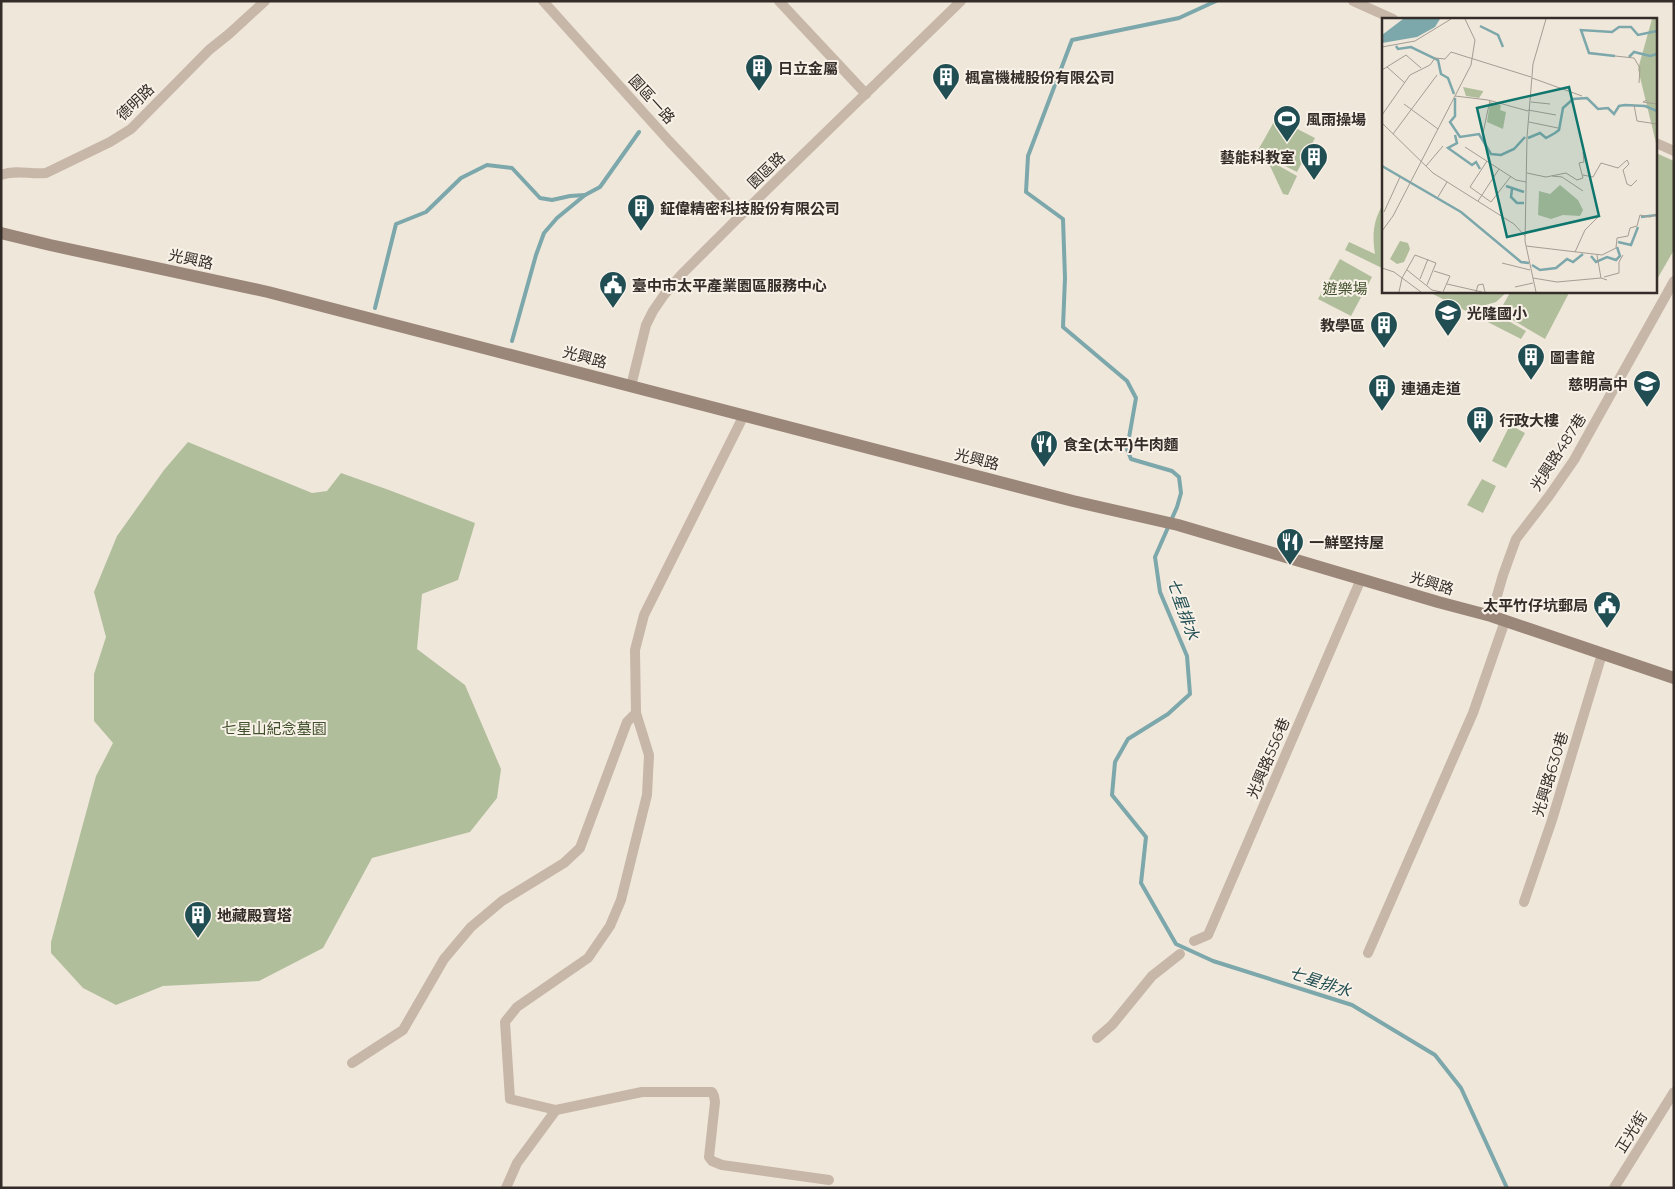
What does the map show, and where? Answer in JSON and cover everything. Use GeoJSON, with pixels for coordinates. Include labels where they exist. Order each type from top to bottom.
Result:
{"type":"FeatureCollection","features":[{"type":"Feature","properties":{"kind":"main road","name":"光興路"},"geometry":{"type":"LineString","coordinates":[[1,233],[268,292],[1073,501],[1178,525],[1491,616],[1674,678]]}},
{"type":"Feature","properties":{"kind":"street","name":"德明路"},"geometry":{"type":"LineString","coordinates":[[1,175],[22,171],[37,174],[46,173],[110,142],[131,129],[209,50],[230,34],[265,1]]}},
{"type":"Feature","properties":{"kind":"street","name":"園區一路"},"geometry":{"type":"LineString","coordinates":[[543,1],[669,141],[740,216]]}},
{"type":"Feature","properties":{"kind":"street"},"geometry":{"type":"LineString","coordinates":[[779,1],[866,94]]}},
{"type":"Feature","properties":{"kind":"street","name":"園區路"},"geometry":{"type":"LineString","coordinates":[[631,386],[646,326],[653,311],[681,276],[961,1]]}},
{"type":"Feature","properties":{"kind":"street"},"geometry":{"type":"LineString","coordinates":[[1353,1],[1391,18]]}},
{"type":"Feature","properties":{"kind":"street"},"geometry":{"type":"LineString","coordinates":[[1658,144],[1674,151]]}},
{"type":"Feature","properties":{"kind":"street","name":"光興路487巷"},"geometry":{"type":"LineString","coordinates":[[1491,616],[1503,574],[1516,539],[1574,460],[1674,281]]}},
{"type":"Feature","properties":{"kind":"street"},"geometry":{"type":"LineString","coordinates":[[744,415],[644,615],[635,650],[636,713],[649,754],[647,795],[621,900],[610,926],[588,958],[517,1007],[505,1022],[510,1099],[556,1110],[642,1092],[712,1092],[715,1102],[709,1157],[712,1161],[722,1165],[830,1180]]}},
{"type":"Feature","properties":{"kind":"street","name":"光興路556巷"},"geometry":{"type":"LineString","coordinates":[[1194,941],[1208,935],[1362,578]]}},
{"type":"Feature","properties":{"kind":"street"},"geometry":{"type":"LineString","coordinates":[[1368,953],[1473,713],[1505,621]]}},
{"type":"Feature","properties":{"kind":"street","name":"光興路630巷"},"geometry":{"type":"LineString","coordinates":[[1524,902],[1602,654]]}},
{"type":"Feature","properties":{"kind":"street"},"geometry":{"type":"LineString","coordinates":[[352,1063],[403,1030],[444,959],[471,927],[502,901],[564,863],[580,848],[627,722],[636,713]]}},
{"type":"Feature","properties":{"kind":"street"},"geometry":{"type":"LineString","coordinates":[[1097,1038],[1112,1025],[1152,976],[1180,954]]}},
{"type":"Feature","properties":{"kind":"street","name":"正光街"},"geometry":{"type":"LineString","coordinates":[[1614,1188],[1674,1092]]}},
{"type":"Feature","properties":{"kind":"street"},"geometry":{"type":"LineString","coordinates":[[506,1188],[516,1163],[556,1110]]}},
{"type":"Feature","properties":{"kind":"green space","name":"風雨操場"},"geometry":{"type":"Polygon","coordinates":[[[1276,118],[1315,138],[1297,172],[1257,152],[1276,118]]]}},
{"type":"Feature","properties":{"kind":"green space"},"geometry":{"type":"Polygon","coordinates":[[[1658,154],[1674,161],[1674,250],[1658,278],[1658,154]]]}},
{"type":"Feature","properties":{"kind":"green space"},"geometry":{"type":"Polygon","coordinates":[[[1260,155],[1297,176],[1288,195],[1283,194],[1270,166],[1259,157],[1260,155]]]}},
{"type":"Feature","properties":{"kind":"green space"},"geometry":{"type":"Polygon","coordinates":[[[1382,206],[1382,268],[1345,250],[1349,242],[1375,254],[1374,228],[1382,206]]]}},
{"type":"Feature","properties":{"kind":"green space","name":"遊樂場"},"geometry":{"type":"Polygon","coordinates":[[[1340,259],[1372,277],[1351,316],[1318,299],[1340,259]]]}},
{"type":"Feature","properties":{"kind":"green space"},"geometry":{"type":"Polygon","coordinates":[[[1429,292],[1507,292],[1496,302],[1482,306],[1526,331],[1521,339],[1429,292]]]}},
{"type":"Feature","properties":{"kind":"green space"},"geometry":{"type":"Polygon","coordinates":[[[1510,292],[1569,292],[1545,339],[1499,312],[1510,292]]]}},
{"type":"Feature","properties":{"kind":"green space"},"geometry":{"type":"Polygon","coordinates":[[[1510,425],[1525,433],[1506,468],[1492,461],[1510,425]]]}},
{"type":"Feature","properties":{"kind":"green space","name":"七星山紀念墓園"},"geometry":{"type":"Polygon","coordinates":[[[188,442],[312,493],[327,491],[341,473],[475,523],[458,580],[422,594],[417,649],[465,685],[501,769],[497,798],[470,832],[372,858],[323,948],[259,981],[163,986],[116,1005],[83,988],[51,953],[51,942],[96,776],[113,743],[94,721],[94,674],[106,637],[94,592],[117,536],[164,470],[188,442]]]}},
{"type":"Feature","properties":{"kind":"green space"},"geometry":{"type":"Polygon","coordinates":[[[1482,479],[1496,486],[1483,513],[1467,505],[1482,479]]]}},
{"type":"Feature","properties":{"kind":"waterway","name":"七星排水"},"geometry":{"type":"LineString","coordinates":[[1216,1],[1179,18],[1072,40],[1028,156],[1026,192],[1063,219],[1065,278],[1063,327],[1127,381],[1136,398],[1127,449],[1131,459],[1172,471],[1179,477],[1181,493],[1177,507],[1155,557],[1160,592],[1187,656],[1190,694],[1168,714],[1128,739],[1115,762],[1112,795],[1146,837],[1141,883],[1176,944],[1213,961],[1352,1005],[1435,1055],[1461,1088],[1507,1188]]}},
{"type":"Feature","properties":{"kind":"waterway"},"geometry":{"type":"LineString","coordinates":[[512,341],[544,233],[557,218],[585,195],[600,187],[639,132]]}},
{"type":"Feature","properties":{"kind":"waterway"},"geometry":{"type":"LineString","coordinates":[[375,308],[396,224],[426,212],[461,178],[487,165],[512,168],[540,198],[552,200],[585,195]]}},
{"type":"Feature","properties":{"kind":"place","name":"日立金屬"},"geometry":{"type":"Point","coordinates":[759,92]}},
{"type":"Feature","properties":{"kind":"place","name":"楓富機械股份有限公司"},"geometry":{"type":"Point","coordinates":[946,101]}},
{"type":"Feature","properties":{"kind":"place","name":"風雨操場"},"geometry":{"type":"Point","coordinates":[1287,143]}},
{"type":"Feature","properties":{"kind":"place","name":"藝能科教室"},"geometry":{"type":"Point","coordinates":[1314,181]}},
{"type":"Feature","properties":{"kind":"place","name":"鉦偉精密科技股份有限公司"},"geometry":{"type":"Point","coordinates":[641,232]}},
{"type":"Feature","properties":{"kind":"place","name":"臺中市太平產業園區服務中心"},"geometry":{"type":"Point","coordinates":[613,309]}},
{"type":"Feature","properties":{"kind":"place","name":"光隆國小"},"geometry":{"type":"Point","coordinates":[1448,337]}},
{"type":"Feature","properties":{"kind":"place","name":"教學區"},"geometry":{"type":"Point","coordinates":[1384,349]}},
{"type":"Feature","properties":{"kind":"place","name":"圖書館"},"geometry":{"type":"Point","coordinates":[1531,381]}},
{"type":"Feature","properties":{"kind":"place","name":"慈明高中"},"geometry":{"type":"Point","coordinates":[1647,408]}},
{"type":"Feature","properties":{"kind":"place","name":"連通走道"},"geometry":{"type":"Point","coordinates":[1382,412]}},
{"type":"Feature","properties":{"kind":"place","name":"行政大樓"},"geometry":{"type":"Point","coordinates":[1480,444]}},
{"type":"Feature","properties":{"kind":"place","name":"食全(太平)牛肉麵"},"geometry":{"type":"Point","coordinates":[1044,468]}},
{"type":"Feature","properties":{"kind":"place","name":"一鮮堅持屋"},"geometry":{"type":"Point","coordinates":[1290,566]}},
{"type":"Feature","properties":{"kind":"place","name":"太平竹仔坑郵局"},"geometry":{"type":"Point","coordinates":[1607,629]}},
{"type":"Feature","properties":{"kind":"place","name":"地藏殿寶塔"},"geometry":{"type":"Point","coordinates":[198,939]}}]}
